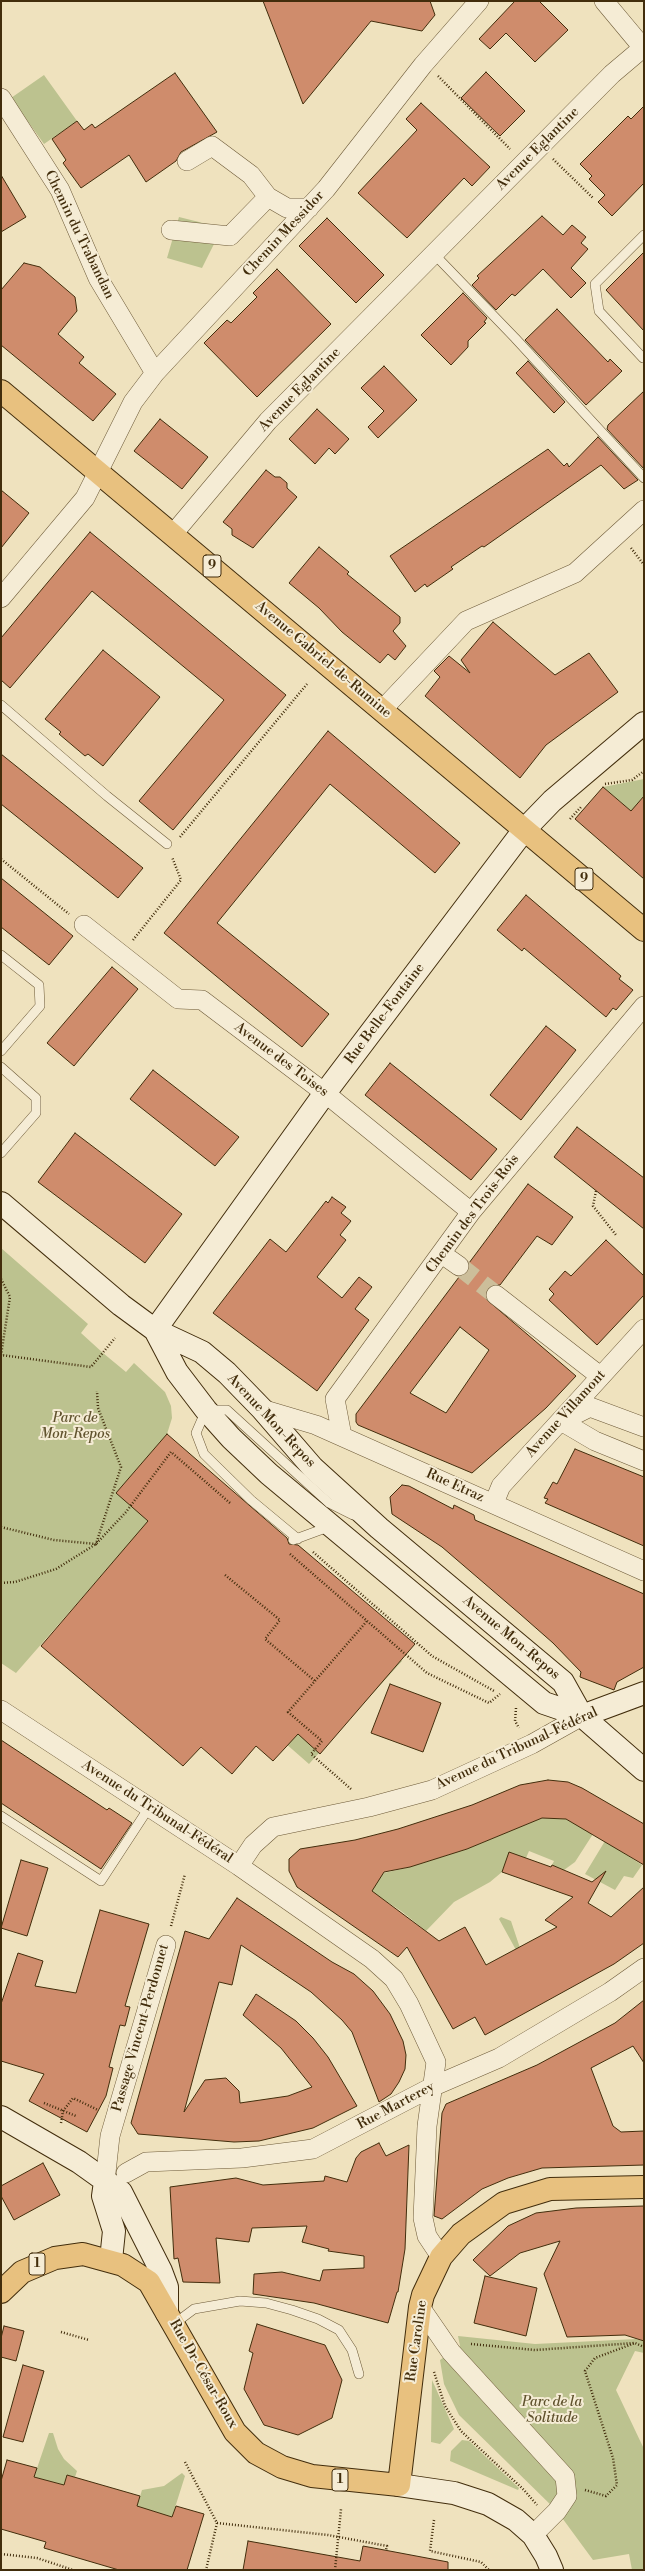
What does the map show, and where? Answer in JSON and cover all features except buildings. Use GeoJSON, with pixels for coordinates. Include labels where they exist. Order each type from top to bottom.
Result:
{"type":"FeatureCollection","features":[{"type":"Feature","properties":{"kind":"main road","name":"Avenue Gabriel-de-Rumine"},"geometry":{"type":"LineString","coordinates":[[1,391],[174,534],[644,930]]}},
{"type":"Feature","properties":{"kind":"main road","name":"Rue Belle-Fontaine"},"geometry":{"type":"LineString","coordinates":[[155,1330],[325,1093],[524,830],[552,801],[644,723]]}},
{"type":"Feature","properties":{"kind":"main road","name":"Avenue Mon-Repos"},"geometry":{"type":"LineString","coordinates":[[1,1204],[106,1293],[155,1330],[202,1352],[227,1373],[262,1409],[313,1468],[379,1528],[563,1682],[582,1716]]}},
{"type":"Feature","properties":{"kind":"main road","name":"Avenue Mon-Repos"},"geometry":{"type":"LineString","coordinates":[[155,1330],[177,1372],[206,1410],[263,1469],[544,1703],[582,1716]]}},
{"type":"Feature","properties":{"kind":"main road","name":"Avenue du Tribunal-Fédéral"},"geometry":{"type":"LineString","coordinates":[[582,1716],[644,1693]]}},
{"type":"Feature","properties":{"kind":"main road"},"geometry":{"type":"LineString","coordinates":[[582,1716],[644,1770]]}},
{"type":"Feature","properties":{"kind":"main road"},"geometry":{"type":"LineString","coordinates":[[1,2117],[79,2162],[121,2192],[152,2249],[167,2287],[171,2318]]}},
{"type":"Feature","properties":{"kind":"main road"},"geometry":{"type":"LineString","coordinates":[[105,2182],[103,2196],[114,2231],[111,2260]]}},
{"type":"Feature","properties":{"kind":"main road","name":"Rue Caroline"},"geometry":{"type":"LineString","coordinates":[[399,2485],[420,2307],[423,2295],[441,2257],[461,2234],[504,2203],[550,2189],[644,2187]]}},
{"type":"Feature","properties":{"kind":"main road","name":"1"},"geometry":{"type":"LineString","coordinates":[[1,2292],[22,2272],[39,2263],[62,2256],[83,2254],[111,2260],[123,2265],[149,2282],[171,2318]]}},
{"type":"Feature","properties":{"kind":"main road","name":"Rue Dr-César-Roux"},"geometry":{"type":"LineString","coordinates":[[171,2318],[235,2432],[256,2453],[282,2467],[312,2476],[399,2485],[454,2493],[488,2504],[516,2520],[533,2535],[552,2570]]}},
{"type":"Feature","properties":{"kind":"street","name":"Chemin Messidor"},"geometry":{"type":"LineString","coordinates":[[1,598],[85,498],[97,471],[133,402],[155,373],[309,208],[425,63],[479,1]]}},
{"type":"Feature","properties":{"kind":"street"},"geometry":{"type":"LineString","coordinates":[[604,1],[644,48]]}},
{"type":"Feature","properties":{"kind":"street","name":"Avenue Eglantine"},"geometry":{"type":"LineString","coordinates":[[174,534],[268,421],[612,74],[644,48]]}},
{"type":"Feature","properties":{"kind":"street","name":"Chemin du Trabandan"},"geometry":{"type":"LineString","coordinates":[[1,98],[60,190],[98,278],[155,373]]}},
{"type":"Feature","properties":{"kind":"street"},"geometry":{"type":"LineString","coordinates":[[187,161],[212,146],[251,175],[268,198],[288,208],[309,208]]}},
{"type":"Feature","properties":{"kind":"street"},"geometry":{"type":"LineString","coordinates":[[171,230],[230,236],[268,198]]}},
{"type":"Feature","properties":{"kind":"street"},"geometry":{"type":"LineString","coordinates":[[382,710],[466,621],[575,573],[644,510]]}},
{"type":"Feature","properties":{"kind":"street","name":"Avenue des Toises"},"geometry":{"type":"LineString","coordinates":[[84,925],[178,999],[202,1000],[325,1093],[471,1212]]}},
{"type":"Feature","properties":{"kind":"street","name":"Chemin des Trois-Rois"},"geometry":{"type":"LineString","coordinates":[[342,1436],[335,1399],[442,1254],[471,1212],[644,1006]]}},
{"type":"Feature","properties":{"kind":"street"},"geometry":{"type":"LineString","coordinates":[[442,1254],[459,1266]]}},
{"type":"Feature","properties":{"kind":"street"},"geometry":{"type":"LineString","coordinates":[[496,1295],[600,1376]]}},
{"type":"Feature","properties":{"kind":"street","name":"Avenue Villamont"},"geometry":{"type":"LineString","coordinates":[[494,1503],[501,1486],[644,1329]]}},
{"type":"Feature","properties":{"kind":"street"},"geometry":{"type":"LineString","coordinates":[[561,1421],[590,1407],[644,1427]]}},
{"type":"Feature","properties":{"kind":"street","name":"Rue Etraz"},"geometry":{"type":"LineString","coordinates":[[262,1409],[316,1425],[342,1436],[644,1571]]}},
{"type":"Feature","properties":{"kind":"street"},"geometry":{"type":"LineString","coordinates":[[561,1421],[595,1441],[644,1461]]}},
{"type":"Feature","properties":{"kind":"street","name":"Avenue du Tribunal-Fédéral"},"geometry":{"type":"LineString","coordinates":[[1,1710],[150,1806],[239,1866],[253,1845],[273,1827],[369,1807],[432,1790],[532,1744],[582,1716]]}},
{"type":"Feature","properties":{"kind":"street"},"geometry":{"type":"LineString","coordinates":[[239,1866],[372,1960],[394,1979],[432,2051],[436,2062],[434,2086],[427,2126],[423,2218],[427,2236],[441,2257]]}},
{"type":"Feature","properties":{"kind":"street","name":"Passage Vincent-Perdonnet"},"geometry":{"type":"LineString","coordinates":[[105,2182],[110,2136],[166,1945]]}},
{"type":"Feature","properties":{"kind":"street","name":"Rue Marterey"},"geometry":{"type":"LineString","coordinates":[[126,2173],[146,2162],[242,2158],[313,2149],[434,2086],[499,2058],[610,1992],[644,1968]]}},
{"type":"Feature","properties":{"kind":"street"},"geometry":{"type":"LineString","coordinates":[[420,2307],[451,2352],[565,2477],[567,2496],[560,2506],[533,2535]]}},
{"type":"Feature","properties":{"kind":"lane"},"geometry":{"type":"LineString","coordinates":[[643,358],[599,311],[595,284],[644,235]]}},
{"type":"Feature","properties":{"kind":"lane"},"geometry":{"type":"LineString","coordinates":[[434,254],[515,338],[644,478]]}},
{"type":"Feature","properties":{"kind":"lane"},"geometry":{"type":"LineString","coordinates":[[1,705],[107,796],[167,844]]}},
{"type":"Feature","properties":{"kind":"lane"},"geometry":{"type":"LineString","coordinates":[[1,955],[39,985],[40,1006],[1,1051]]}},
{"type":"Feature","properties":{"kind":"lane"},"geometry":{"type":"LineString","coordinates":[[1,1067],[36,1098],[36,1113],[1,1153]]}},
{"type":"Feature","properties":{"kind":"lane"},"geometry":{"type":"LineString","coordinates":[[331,1526],[296,1540],[251,1500],[204,1454],[196,1433],[206,1410],[227,1410],[330,1503],[379,1528]]}},
{"type":"Feature","properties":{"kind":"lane"},"geometry":{"type":"LineString","coordinates":[[1,1816],[101,1881],[150,1806]]}},
{"type":"Feature","properties":{"kind":"lane"},"geometry":{"type":"LineString","coordinates":[[171,2318],[194,2309],[240,2301],[266,2303],[292,2310],[318,2319],[339,2330],[352,2350],[359,2374]]}},
{"type":"Feature","properties":{"kind":"path"},"geometry":{"type":"LineString","coordinates":[[425,63],[512,151]]}},
{"type":"Feature","properties":{"kind":"path"},"geometry":{"type":"LineString","coordinates":[[550,156],[593,198]]}},
{"type":"Feature","properties":{"kind":"path"},"geometry":{"type":"LineString","coordinates":[[121,955],[181,880],[167,844],[179,839],[307,684]]}},
{"type":"Feature","properties":{"kind":"path"},"geometry":{"type":"LineString","coordinates":[[602,784],[632,780],[644,771]]}},
{"type":"Feature","properties":{"kind":"path"},"geometry":{"type":"LineString","coordinates":[[570,818],[586,801]]}},
{"type":"Feature","properties":{"kind":"path"},"geometry":{"type":"LineString","coordinates":[[1,859],[84,925]]}},
{"type":"Feature","properties":{"kind":"path"},"geometry":{"type":"LineString","coordinates":[[596,1191],[593,1206],[616,1235]]}},
{"type":"Feature","properties":{"kind":"path"},"geometry":{"type":"LineString","coordinates":[[1,1279],[10,1297],[1,1355],[91,1367],[115,1338]]}},
{"type":"Feature","properties":{"kind":"path"},"geometry":{"type":"LineString","coordinates":[[96,1544],[121,1467],[98,1408],[97,1391]]}},
{"type":"Feature","properties":{"kind":"path"},"geometry":{"type":"LineString","coordinates":[[1,1583],[15,1582],[56,1569],[96,1544],[126,1512],[171,1452],[237,1508]]}},
{"type":"Feature","properties":{"kind":"path"},"geometry":{"type":"LineString","coordinates":[[1,1526],[54,1540],[96,1544]]}},
{"type":"Feature","properties":{"kind":"path"},"geometry":{"type":"LineString","coordinates":[[284,1549],[427,1673],[489,1703],[500,1694],[432,1656],[313,1552]]}},
{"type":"Feature","properties":{"kind":"path"},"geometry":{"type":"LineString","coordinates":[[225,1575],[280,1620],[264,1639],[315,1681]]}},
{"type":"Feature","properties":{"kind":"path"},"geometry":{"type":"LineString","coordinates":[[350,1789],[311,1754],[322,1741],[288,1712],[367,1621]]}},
{"type":"Feature","properties":{"kind":"path"},"geometry":{"type":"LineString","coordinates":[[514,1704],[517,1710],[515,1722],[520,1729]]}},
{"type":"Feature","properties":{"kind":"path","name":"Passage Vincent-Perdonnet"},"geometry":{"type":"LineString","coordinates":[[166,1945],[184,1874]]}},
{"type":"Feature","properties":{"kind":"path"},"geometry":{"type":"LineString","coordinates":[[61,2123],[63,2111],[73,2098],[105,2114],[116,2113]]}},
{"type":"Feature","properties":{"kind":"path"},"geometry":{"type":"LineString","coordinates":[[44,2103],[76,2116]]}},
{"type":"Feature","properties":{"kind":"path"},"geometry":{"type":"LineString","coordinates":[[61,2332],[89,2340]]}},
{"type":"Feature","properties":{"kind":"path"},"geometry":{"type":"LineString","coordinates":[[445,2342],[535,2350],[635,2343],[644,2346]]}},
{"type":"Feature","properties":{"kind":"path"},"geometry":{"type":"LineString","coordinates":[[566,2488],[587,2490],[606,2496],[617,2485],[613,2458],[585,2371],[595,2358],[635,2343]]}},
{"type":"Feature","properties":{"kind":"path"},"geometry":{"type":"LineString","coordinates":[[433,2369],[445,2406],[461,2431],[537,2505],[533,2535]]}},
{"type":"Feature","properties":{"kind":"path"},"geometry":{"type":"LineString","coordinates":[[185,2462],[217,2523],[206,2570]]}},
{"type":"Feature","properties":{"kind":"path"},"geometry":{"type":"LineString","coordinates":[[335,2570],[342,2509]]}},
{"type":"Feature","properties":{"kind":"path"},"geometry":{"type":"LineString","coordinates":[[434,2520],[430,2551],[481,2562],[489,2570]]}},
{"type":"Feature","properties":{"kind":"path"},"geometry":{"type":"LineString","coordinates":[[217,2523],[339,2537],[387,2546],[386,2550]]}},
{"type":"Feature","properties":{"kind":"path"},"geometry":{"type":"LineString","coordinates":[[1,2554],[36,2558],[73,2570]]}},
{"type":"Feature","properties":{"kind":"green space"},"geometry":{"type":"Polygon","coordinates":[[[44,75],[77,121],[44,144],[11,98],[44,75]]]}},
{"type":"Feature","properties":{"kind":"green space"},"geometry":{"type":"Polygon","coordinates":[[[179,217],[211,225],[220,232],[202,268],[167,258],[179,217]]]}},
{"type":"Feature","properties":{"kind":"green space"},"geometry":{"type":"Polygon","coordinates":[[[644,779],[644,822],[603,787],[644,779]]]}},
{"type":"Feature","properties":{"kind":"green space","name":"Parc de Mon-Repos"},"geometry":{"type":"Polygon","coordinates":[[[1,1248],[88,1324],[81,1333],[103,1353],[126,1372],[134,1363],[165,1392],[171,1406],[172,1418],[167,1434],[117,1493],[385,1646],[402,1661],[309,1764],[220,1686],[149,1521],[16,1673],[1,1663],[1,1248]]]}},
{"type":"Feature","properties":{"kind":"green space"},"geometry":{"type":"Polygon","coordinates":[[[542,1818],[566,1819],[593,1834],[575,1862],[564,1870],[552,1865],[554,1861],[529,1851],[526,1858],[509,1853],[502,1872],[490,1882],[454,1902],[426,1931],[401,1911],[354,1880],[410,1867],[467,1849],[542,1818]]]}},
{"type":"Feature","properties":{"kind":"green space"},"geometry":{"type":"Polygon","coordinates":[[[605,1841],[642,1865],[633,1878],[624,1876],[615,1890],[585,1874],[605,1841]]]}},
{"type":"Feature","properties":{"kind":"green space"},"geometry":{"type":"Polygon","coordinates":[[[501,1917],[511,1921],[520,1948],[516,1950],[499,1919],[501,1917]]]}},
{"type":"Feature","properties":{"kind":"green space","name":"Parc de la Solitude"},"geometry":{"type":"Polygon","coordinates":[[[458,2336],[535,2344],[636,2339],[644,2341],[644,2353],[635,2351],[616,2390],[644,2449],[644,2570],[632,2570],[629,2554],[593,2560],[557,2511],[459,2415],[444,2384],[440,2360],[460,2346],[458,2336]]]}},
{"type":"Feature","properties":{"kind":"green space"},"geometry":{"type":"Polygon","coordinates":[[[432,2380],[454,2429],[440,2444],[431,2442],[432,2380]]]}},
{"type":"Feature","properties":{"kind":"green space"},"geometry":{"type":"Polygon","coordinates":[[[49,2433],[53,2433],[58,2449],[64,2459],[77,2471],[75,2477],[67,2475],[64,2485],[34,2477],[49,2433]]]}},
{"type":"Feature","properties":{"kind":"green space"},"geometry":{"type":"Polygon","coordinates":[[[462,2440],[469,2441],[519,2488],[518,2490],[450,2461],[451,2451],[462,2440]]]}},
{"type":"Feature","properties":{"kind":"green space"},"geometry":{"type":"Polygon","coordinates":[[[182,2473],[185,2476],[172,2517],[137,2506],[142,2490],[164,2486],[182,2473]]]}},
{"type":"Feature","properties":{"kind":"tunnel"},"geometry":{"type":"LineString","coordinates":[[459,1266],[496,1295]]}}]}
